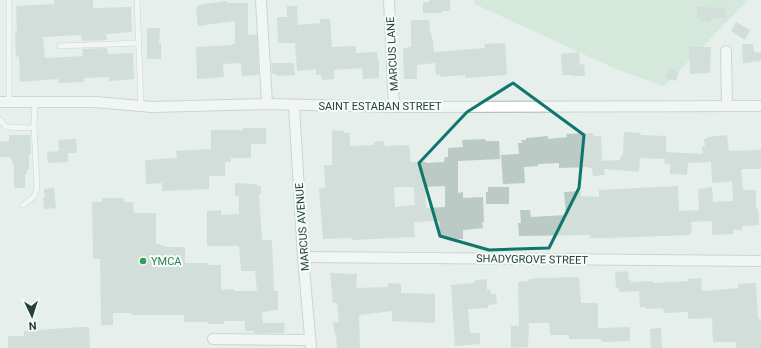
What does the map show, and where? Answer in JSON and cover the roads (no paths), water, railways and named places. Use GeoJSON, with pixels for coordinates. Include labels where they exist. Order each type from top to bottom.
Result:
{"type":"FeatureCollection","features":[{"type":"Feature","properties":{"kind":"street"},"geometry":{"type":"LineString","coordinates":[[261,0],[267,104]]}},
{"type":"Feature","properties":{"kind":"street","name":"MARCUS LANE"},"geometry":{"type":"LineString","coordinates":[[389,0],[394,107]]}},
{"type":"Feature","properties":{"kind":"street"},"geometry":{"type":"LineString","coordinates":[[726,51],[728,105]]}},
{"type":"Feature","properties":{"kind":"street","name":"SAINT ESTABAN STREET"},"geometry":{"type":"LineString","coordinates":[[5,102],[95,102],[141,106],[267,104],[294,106],[394,107],[761,106]]}},
{"type":"Feature","properties":{"kind":"street","name":"MARCUS AVENUE"},"geometry":{"type":"LineString","coordinates":[[294,106],[310,344]]}},
{"type":"Feature","properties":{"kind":"street","name":"SHADYGROVE STREET"},"geometry":{"type":"LineString","coordinates":[[303,257],[761,261]]}},
{"type":"Feature","properties":{"kind":"street"},"geometry":{"type":"LineString","coordinates":[[213,339],[310,344]]}},
{"type":"Feature","properties":{"kind":"lane"},"geometry":{"type":"LineString","coordinates":[[137,0],[141,106]]}},
{"type":"Feature","properties":{"kind":"lane"},"geometry":{"type":"LineString","coordinates":[[5,102],[9,2]]}},
{"type":"Feature","properties":{"kind":"lane"},"geometry":{"type":"LineString","coordinates":[[60,46],[139,43]]}},
{"type":"Feature","properties":{"kind":"lane"},"geometry":{"type":"LineString","coordinates":[[23,205],[34,197],[37,188],[34,126],[35,102]]}},
{"type":"Feature","properties":{"kind":"lane"},"geometry":{"type":"LineString","coordinates":[[0,120],[6,128],[29,128],[34,126]]}},
{"type":"Feature","properties":{"kind":"place","name":"YMCA"},"geometry":{"type":"Point","coordinates":[143,261]}}]}
